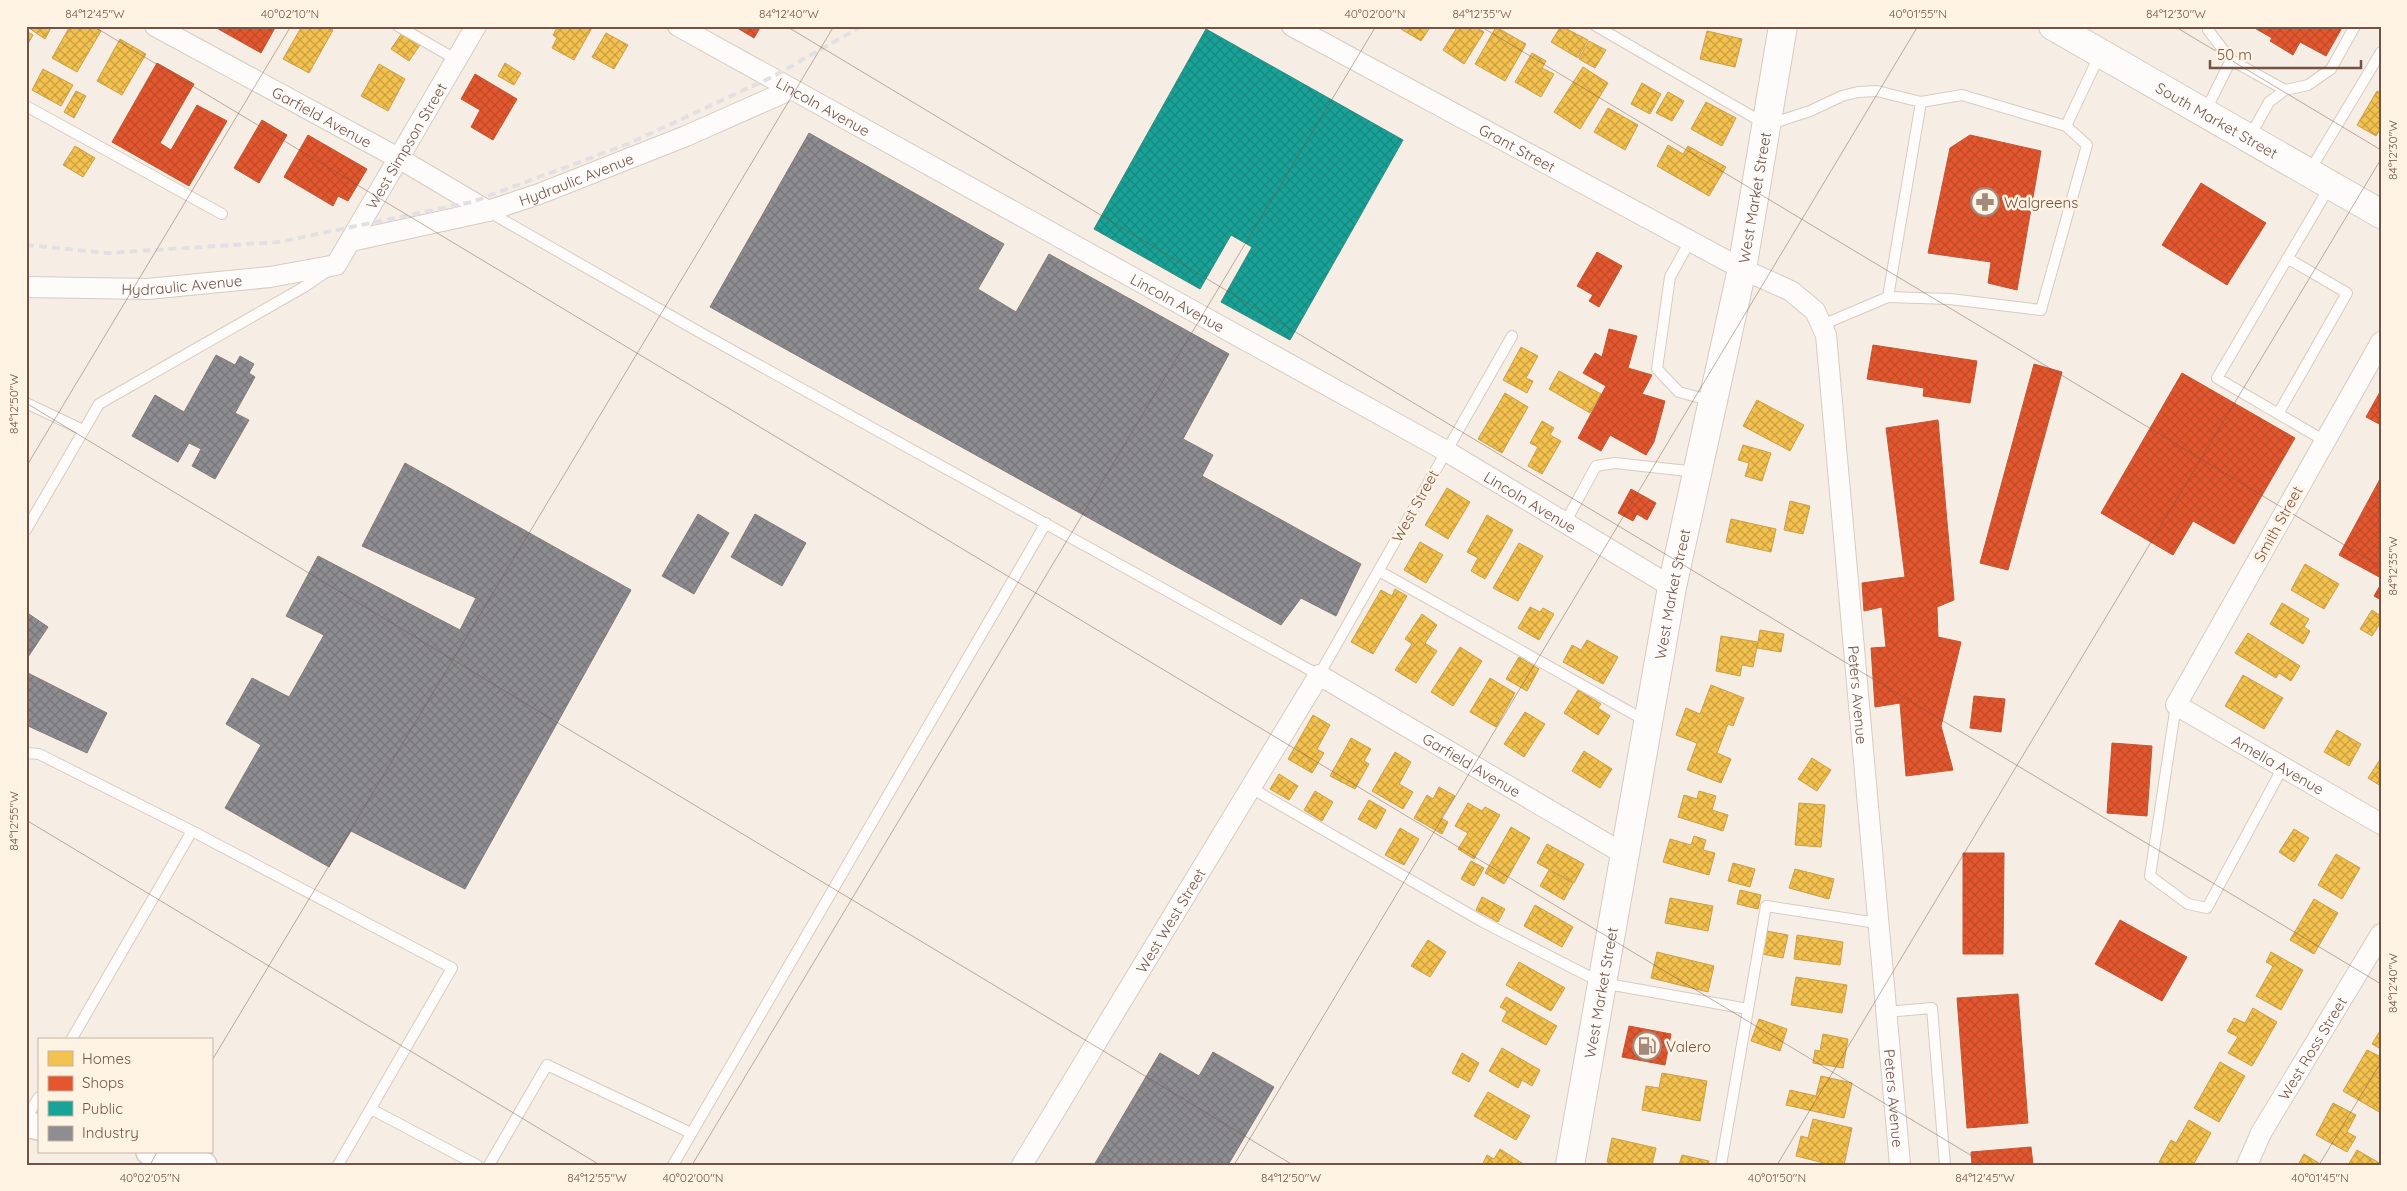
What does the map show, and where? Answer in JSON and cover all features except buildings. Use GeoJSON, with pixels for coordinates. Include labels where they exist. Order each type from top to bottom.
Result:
{"type":"FeatureCollection","features":[{"type":"Feature","properties":{"kind":"main road","name":"West Market Street"},"geometry":{"type":"LineString","coordinates":[[1570,1165],[1672,587],[1742,269],[1783,26]]}},
{"type":"Feature","properties":{"kind":"main road","name":"South Market Street"},"geometry":{"type":"LineString","coordinates":[[2053,26],[2381,214]]}},
{"type":"Feature","properties":{"kind":"street","name":"Garfield Avenue"},"geometry":{"type":"LineString","coordinates":[[155,26],[400,159],[488,211]]}},
{"type":"Feature","properties":{"kind":"street","name":"West Simpson Street"},"geometry":{"type":"LineString","coordinates":[[336,265],[400,159],[476,26]]}},
{"type":"Feature","properties":{"kind":"street","name":"Lincoln Avenue"},"geometry":{"type":"LineString","coordinates":[[679,26],[1446,451],[1672,587]]}},
{"type":"Feature","properties":{"kind":"street","name":"Grant Street"},"geometry":{"type":"LineString","coordinates":[[1292,26],[1742,269]]}},
{"type":"Feature","properties":{"kind":"street","name":"Hydraulic Avenue"},"geometry":{"type":"LineString","coordinates":[[351,241],[488,211],[686,136],[792,89]]}},
{"type":"Feature","properties":{"kind":"street","name":"Hydraulic Avenue"},"geometry":{"type":"LineString","coordinates":[[26,287],[148,289],[270,277],[336,265]]}},
{"type":"Feature","properties":{"kind":"street","name":"Peters Avenue"},"geometry":{"type":"LineString","coordinates":[[1742,269],[1791,291],[1815,311],[1826,335],[1900,1165]]}},
{"type":"Feature","properties":{"kind":"street","name":"Smith Street"},"geometry":{"type":"LineString","coordinates":[[2176,705],[2381,342]]}},
{"type":"Feature","properties":{"kind":"street","name":"Garfield Avenue"},"geometry":{"type":"LineString","coordinates":[[1319,675],[1624,854]]}},
{"type":"Feature","properties":{"kind":"street","name":"West West Street"},"geometry":{"type":"LineString","coordinates":[[1022,1165],[1319,675]]}},
{"type":"Feature","properties":{"kind":"street","name":"Amelia Avenue"},"geometry":{"type":"LineString","coordinates":[[2176,705],[2381,824]]}},
{"type":"Feature","properties":{"kind":"street","name":"West Ross Street"},"geometry":{"type":"LineString","coordinates":[[2247,1165],[2261,1133],[2381,934]]}},
{"type":"Feature","properties":{"kind":"street"},"geometry":{"type":"LineString","coordinates":[[158,1154],[201,1164]]}},
{"type":"Feature","properties":{"kind":"lane"},"geometry":{"type":"LineString","coordinates":[[398,26],[457,60]]}},
{"type":"Feature","properties":{"kind":"lane"},"geometry":{"type":"LineString","coordinates":[[1596,26],[1766,125],[1858,92],[1877,91],[1921,102],[1962,95],[2066,126],[2086,145],[2042,310],[1950,299],[1888,297],[1822,325]]}},
{"type":"Feature","properties":{"kind":"lane"},"geometry":{"type":"LineString","coordinates":[[2210,26],[2208,30],[2231,60],[2285,90]]}},
{"type":"Feature","properties":{"kind":"lane"},"geometry":{"type":"LineString","coordinates":[[2249,138],[2269,102],[2285,90],[2308,85],[2331,69],[2355,26]]}},
{"type":"Feature","properties":{"kind":"lane"},"geometry":{"type":"LineString","coordinates":[[2325,441],[2217,378],[2287,258],[2320,179],[2381,52]]}},
{"type":"Feature","properties":{"kind":"lane"},"geometry":{"type":"LineString","coordinates":[[2066,126],[2100,53]]}},
{"type":"Feature","properties":{"kind":"lane"},"geometry":{"type":"LineString","coordinates":[[2205,113],[2231,60]]}},
{"type":"Feature","properties":{"kind":"lane"},"geometry":{"type":"LineString","coordinates":[[1888,297],[1921,102]]}},
{"type":"Feature","properties":{"kind":"lane"},"geometry":{"type":"LineString","coordinates":[[26,106],[222,214]]}},
{"type":"Feature","properties":{"kind":"lane"},"geometry":{"type":"LineString","coordinates":[[488,211],[701,333],[1319,675]]}},
{"type":"Feature","properties":{"kind":"lane"},"geometry":{"type":"LineString","coordinates":[[1690,241],[1670,277],[1657,369],[1678,392],[1713,401]]}},
{"type":"Feature","properties":{"kind":"lane"},"geometry":{"type":"LineString","coordinates":[[2278,414],[2347,293],[2287,258]]}},
{"type":"Feature","properties":{"kind":"lane"},"geometry":{"type":"LineString","coordinates":[[26,530],[99,404],[304,287],[336,265]]}},
{"type":"Feature","properties":{"kind":"lane","name":"West Street"},"geometry":{"type":"LineString","coordinates":[[1319,675],[1512,336]]}},
{"type":"Feature","properties":{"kind":"lane"},"geometry":{"type":"LineString","coordinates":[[26,403],[83,430]]}},
{"type":"Feature","properties":{"kind":"lane"},"geometry":{"type":"LineString","coordinates":[[1564,522],[1596,466],[1615,463],[1698,472]]}},
{"type":"Feature","properties":{"kind":"lane"},"geometry":{"type":"LineString","coordinates":[[673,1165],[1046,523]]}},
{"type":"Feature","properties":{"kind":"lane"},"geometry":{"type":"LineString","coordinates":[[1379,571],[1648,722]]}},
{"type":"Feature","properties":{"kind":"lane"},"geometry":{"type":"LineString","coordinates":[[2176,705],[2150,876],[2188,904],[2207,908],[2283,767]]}},
{"type":"Feature","properties":{"kind":"lane"},"geometry":{"type":"LineString","coordinates":[[26,753],[39,754],[192,831],[452,968],[338,1165]]}},
{"type":"Feature","properties":{"kind":"lane"},"geometry":{"type":"LineString","coordinates":[[1251,788],[1483,922],[1602,983],[1748,1009]]}},
{"type":"Feature","properties":{"kind":"lane"},"geometry":{"type":"LineString","coordinates":[[73,1038],[192,831]]}},
{"type":"Feature","properties":{"kind":"lane"},"geometry":{"type":"LineString","coordinates":[[1721,1165],[1766,906],[1877,923]]}},
{"type":"Feature","properties":{"kind":"lane"},"geometry":{"type":"LineString","coordinates":[[1886,1012],[1932,1008],[1945,1165]]}},
{"type":"Feature","properties":{"kind":"lane"},"geometry":{"type":"LineString","coordinates":[[489,1165],[547,1065],[691,1133]]}},
{"type":"Feature","properties":{"kind":"lane"},"geometry":{"type":"LineString","coordinates":[[26,1118],[38,1099]]}},
{"type":"Feature","properties":{"kind":"lane"},"geometry":{"type":"LineString","coordinates":[[371,1109],[477,1165]]}},
{"type":"Feature","properties":{"kind":"railway"},"geometry":{"type":"LineString","coordinates":[[26,245],[107,253],[279,242],[472,202],[628,144],[772,77],[862,26]]}},
{"type":"Feature","properties":{"kind":"place","name":"Walgreens"},"geometry":{"type":"Point","coordinates":[1985,202]}},
{"type":"Feature","properties":{"kind":"place","name":"Valero"},"geometry":{"type":"Point","coordinates":[1647,1046]}}]}
